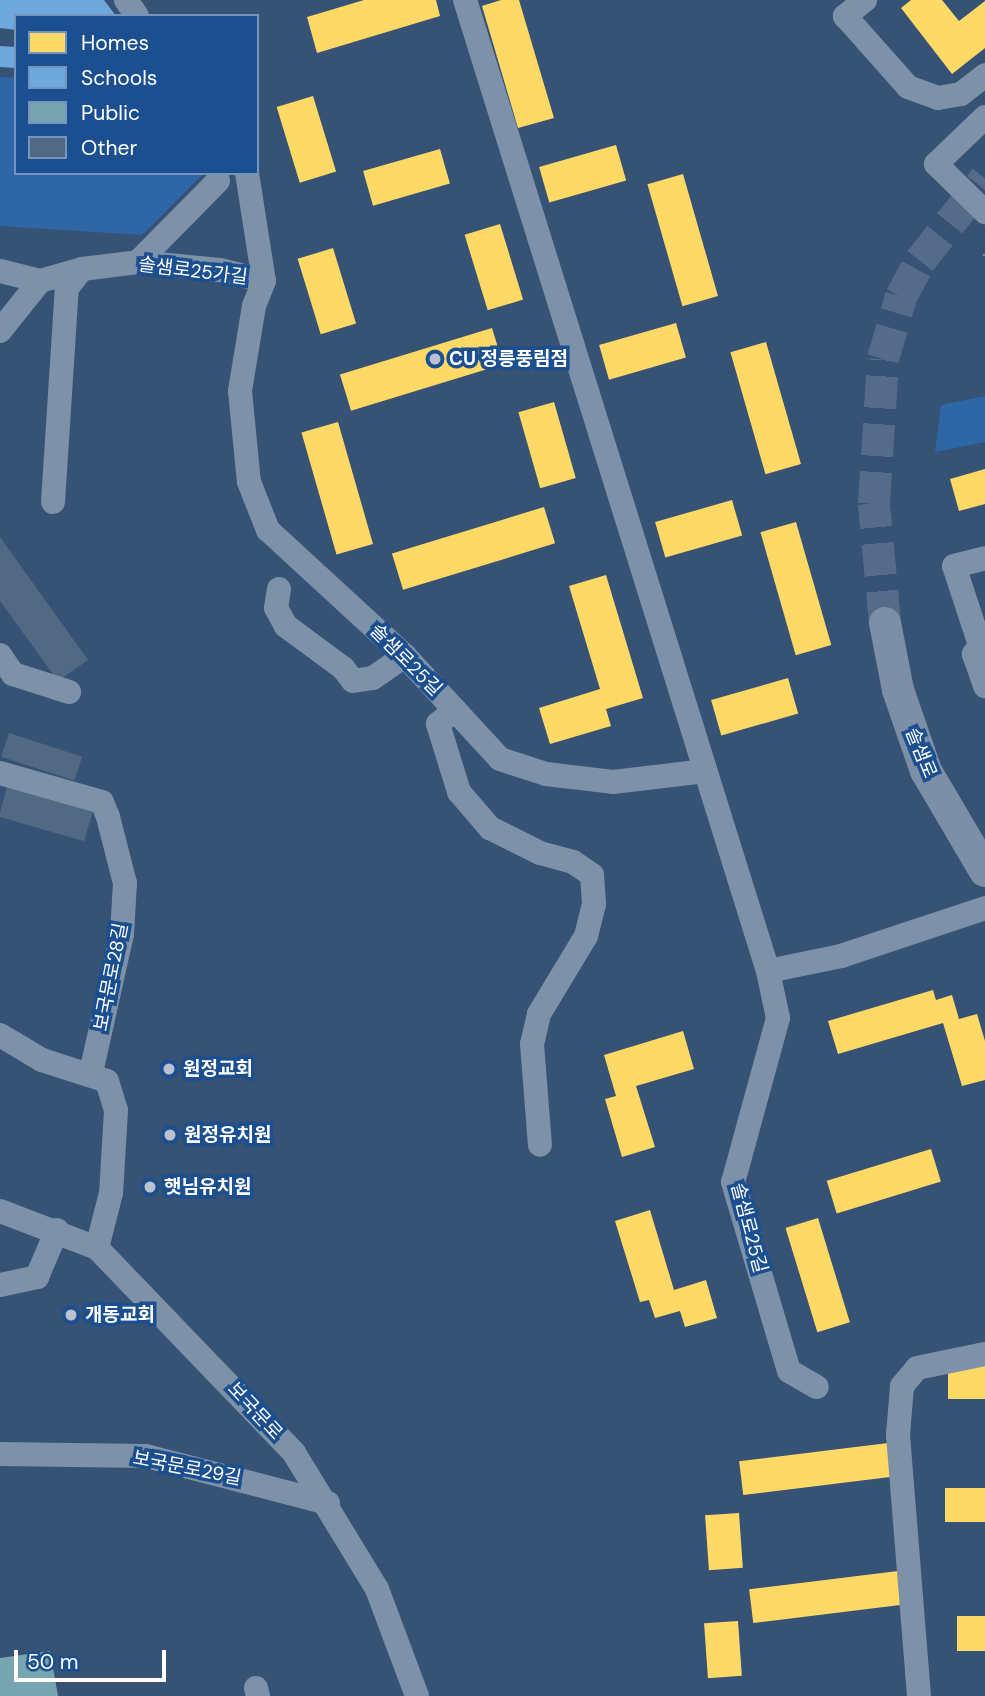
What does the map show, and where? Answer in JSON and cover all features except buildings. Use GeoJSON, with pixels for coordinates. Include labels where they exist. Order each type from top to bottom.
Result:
{"type":"FeatureCollection","features":[{"type":"Feature","properties":{"kind":"main road","name":"솔샘로"},"geometry":{"type":"LineString","coordinates":[[885,623],[898,690],[926,771],[985,871]]}},
{"type":"Feature","properties":{"kind":"street"},"geometry":{"type":"LineString","coordinates":[[466,0],[705,771]]}},
{"type":"Feature","properties":{"kind":"street"},"geometry":{"type":"LineString","coordinates":[[865,0],[845,16],[908,87],[939,98],[961,94],[985,75]]}},
{"type":"Feature","properties":{"kind":"street"},"geometry":{"type":"LineString","coordinates":[[985,117],[936,164],[985,212]]}},
{"type":"Feature","properties":{"kind":"street","name":"솔샘로25길"},"geometry":{"type":"LineString","coordinates":[[247,175],[264,281],[254,306],[240,391],[249,482],[268,530],[405,656],[500,759],[547,774],[613,782],[705,771],[768,971],[778,1018],[733,1182],[789,1371],[817,1387]]}},
{"type":"Feature","properties":{"kind":"street"},"geometry":{"type":"LineString","coordinates":[[138,262],[218,181]]}},
{"type":"Feature","properties":{"kind":"street","name":"솔샘로25가길"},"geometry":{"type":"LineString","coordinates":[[40,281],[82,269],[138,262],[219,271],[264,281]]}},
{"type":"Feature","properties":{"kind":"street"},"geometry":{"type":"LineString","coordinates":[[53,502],[67,288],[82,269]]}},
{"type":"Feature","properties":{"kind":"street"},"geometry":{"type":"LineString","coordinates":[[0,271],[40,281],[0,331]]}},
{"type":"Feature","properties":{"kind":"street"},"geometry":{"type":"LineString","coordinates":[[985,558],[954,566],[983,651],[974,654],[985,686]]}},
{"type":"Feature","properties":{"kind":"street"},"geometry":{"type":"LineString","coordinates":[[279,589],[276,608],[286,626],[353,681],[373,678],[405,656]]}},
{"type":"Feature","properties":{"kind":"street"},"geometry":{"type":"LineString","coordinates":[[0,655],[13,674],[69,692]]}},
{"type":"Feature","properties":{"kind":"street"},"geometry":{"type":"LineString","coordinates":[[456,710],[438,724],[459,792],[490,828],[540,853],[573,862],[592,875],[594,904],[586,936],[539,1014],[532,1044],[540,1097],[540,1145]]}},
{"type":"Feature","properties":{"kind":"street","name":"보국문로28길"},"geometry":{"type":"LineString","coordinates":[[0,773],[102,802],[108,817],[125,883],[122,934],[91,1073]]}},
{"type":"Feature","properties":{"kind":"street"},"geometry":{"type":"LineString","coordinates":[[768,971],[841,956],[985,908]]}},
{"type":"Feature","properties":{"kind":"street"},"geometry":{"type":"LineString","coordinates":[[0,1035],[42,1059],[91,1073],[107,1081],[116,1110],[111,1193],[97,1248]]}},
{"type":"Feature","properties":{"kind":"street","name":"보국문로"},"geometry":{"type":"LineString","coordinates":[[0,1211],[57,1230],[97,1248],[294,1453],[328,1503],[377,1589],[417,1696]]}},
{"type":"Feature","properties":{"kind":"street"},"geometry":{"type":"LineString","coordinates":[[0,1285],[37,1277],[57,1230]]}},
{"type":"Feature","properties":{"kind":"street"},"geometry":{"type":"LineString","coordinates":[[919,1696],[898,1435],[902,1385],[917,1368],[985,1354]]}},
{"type":"Feature","properties":{"kind":"street","name":"보국문로29길"},"geometry":{"type":"LineString","coordinates":[[0,1454],[146,1456],[328,1503]]}},
{"type":"Feature","properties":{"kind":"shaded area"},"geometry":{"type":"Polygon","coordinates":[[[0,77],[14,78],[14,175],[202,175],[142,235],[0,226],[0,77]]]}},
{"type":"Feature","properties":{"kind":"shaded area"},"geometry":{"type":"Polygon","coordinates":[[[985,396],[985,442],[935,452],[941,405],[985,396]]]}},
{"type":"Feature","properties":{"kind":"tunnel"},"geometry":{"type":"LineString","coordinates":[[885,623],[874,504],[883,359],[901,297],[920,261],[985,179]]}},
{"type":"Feature","properties":{"kind":"place","name":"CU 정릉풍림점"},"geometry":{"type":"Point","coordinates":[435,359]}},
{"type":"Feature","properties":{"kind":"place","name":"원정교회"},"geometry":{"type":"Point","coordinates":[169,1069]}},
{"type":"Feature","properties":{"kind":"place","name":"원정유치원"},"geometry":{"type":"Point","coordinates":[170,1135]}},
{"type":"Feature","properties":{"kind":"place","name":"햇님유치원"},"geometry":{"type":"Point","coordinates":[150,1187]}},
{"type":"Feature","properties":{"kind":"place","name":"개동교회"},"geometry":{"type":"Point","coordinates":[71,1315]}}]}
